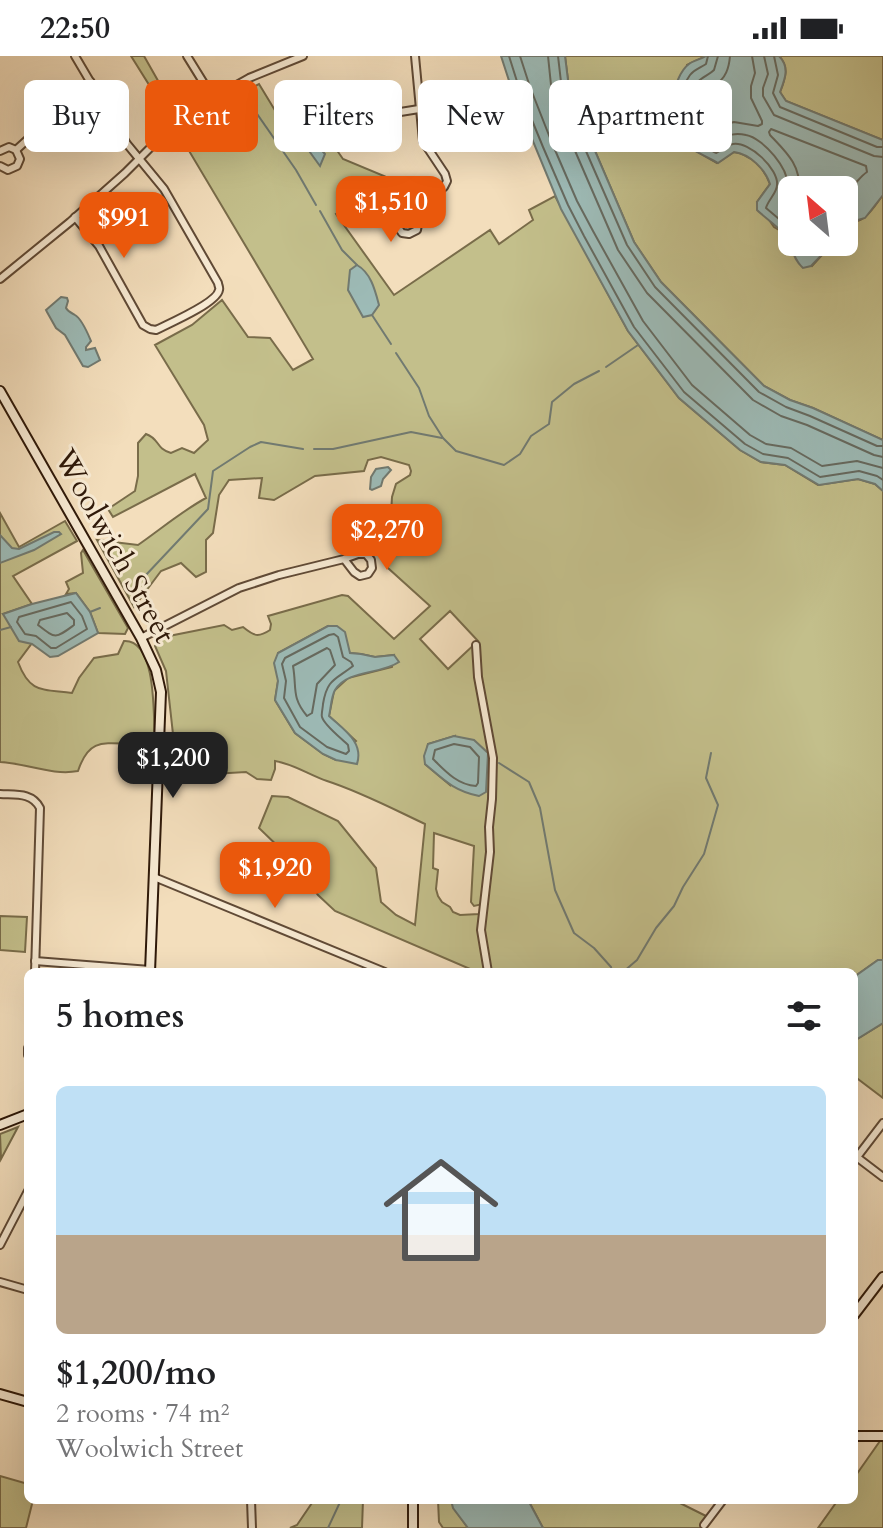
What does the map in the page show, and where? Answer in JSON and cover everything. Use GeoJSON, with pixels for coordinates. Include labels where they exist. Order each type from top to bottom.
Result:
{"type":"FeatureCollection","features":[{"type":"Feature","properties":{"kind":"street"},"geometry":{"type":"LineString","coordinates":[[75,56],[90,80]]}},
{"type":"Feature","properties":{"kind":"street"},"geometry":{"type":"LineString","coordinates":[[187,56],[202,80]]}},
{"type":"Feature","properties":{"kind":"street"},"geometry":{"type":"LineString","coordinates":[[245,80],[303,56]]}},
{"type":"Feature","properties":{"kind":"street"},"geometry":{"type":"LineString","coordinates":[[415,56],[418,96]]}},
{"type":"Feature","properties":{"kind":"street"},"geometry":{"type":"LineString","coordinates":[[16,150],[24,143]]}},
{"type":"Feature","properties":{"kind":"street"},"geometry":{"type":"LineString","coordinates":[[75,217],[99,246],[143,325],[150,329],[156,330],[196,310],[218,294],[218,283],[164,189],[129,146]]}},
{"type":"Feature","properties":{"kind":"street"},"geometry":{"type":"LineString","coordinates":[[0,151],[7,147],[16,150],[20,159],[17,166],[8,170],[0,166]]}},
{"type":"Feature","properties":{"kind":"street"},"geometry":{"type":"LineString","coordinates":[[0,279],[147,152]]}},
{"type":"Feature","properties":{"kind":"street"},"geometry":{"type":"LineString","coordinates":[[415,212],[447,181],[430,152]]}},
{"type":"Feature","properties":{"kind":"street"},"geometry":{"type":"LineString","coordinates":[[403,210],[415,212],[420,223],[417,230],[409,234],[398,230],[395,223],[397,215],[403,210]]}},
{"type":"Feature","properties":{"kind":"street","name":"Woolwich Street"},"geometry":{"type":"LineString","coordinates":[[0,391],[141,638],[156,670],[161,692],[150,968]]}},
{"type":"Feature","properties":{"kind":"street"},"geometry":{"type":"LineString","coordinates":[[141,638],[239,588],[279,575],[358,554],[366,554],[372,568],[368,574],[360,576],[344,559]]}},
{"type":"Feature","properties":{"kind":"street"},"geometry":{"type":"LineString","coordinates":[[476,645],[478,677],[493,758],[490,852],[481,930],[487,968]]}},
{"type":"Feature","properties":{"kind":"street"},"geometry":{"type":"LineString","coordinates":[[0,794],[33,798],[40,808],[35,968]]}},
{"type":"Feature","properties":{"kind":"street"},"geometry":{"type":"LineString","coordinates":[[154,877],[375,968]]}},
{"type":"Feature","properties":{"kind":"street"},"geometry":{"type":"LineString","coordinates":[[35,961],[116,968]]}},
{"type":"Feature","properties":{"kind":"street"},"geometry":{"type":"LineString","coordinates":[[0,1125],[24,1116]]}},
{"type":"Feature","properties":{"kind":"street"},"geometry":{"type":"LineString","coordinates":[[858,1154],[883,1123]]}},
{"type":"Feature","properties":{"kind":"street"},"geometry":{"type":"LineString","coordinates":[[858,1160],[883,1177]]}},
{"type":"Feature","properties":{"kind":"street"},"geometry":{"type":"LineString","coordinates":[[0,1245],[24,1199]]}},
{"type":"Feature","properties":{"kind":"street"},"geometry":{"type":"LineString","coordinates":[[858,1310],[883,1277]]}},
{"type":"Feature","properties":{"kind":"street"},"geometry":{"type":"LineString","coordinates":[[0,1282],[24,1289]]}},
{"type":"Feature","properties":{"kind":"street"},"geometry":{"type":"LineString","coordinates":[[0,1394],[24,1401]]}},
{"type":"Feature","properties":{"kind":"street"},"geometry":{"type":"LineString","coordinates":[[858,1436],[883,1436]]}},
{"type":"Feature","properties":{"kind":"street"},"geometry":{"type":"LineString","coordinates":[[251,1504],[252,1528]]}},
{"type":"Feature","properties":{"kind":"street"},"geometry":{"type":"LineString","coordinates":[[413,1504],[413,1528]]}},
{"type":"Feature","properties":{"kind":"street"},"geometry":{"type":"LineString","coordinates":[[704,1525],[720,1504]]}},
{"type":"Feature","properties":{"kind":"shaded area"},"geometry":{"type":"Polygon","coordinates":[[[131,56],[144,56],[158,80],[146,80],[131,56]]]}},
{"type":"Feature","properties":{"kind":"shaded area"},"geometry":{"type":"Polygon","coordinates":[[[565,56],[706,56],[687,65],[685,80],[568,80],[565,56]]]}},
{"type":"Feature","properties":{"kind":"shaded area"},"geometry":{"type":"Polygon","coordinates":[[[779,56],[883,56],[883,140],[786,101],[780,92],[785,69],[779,56]]]}},
{"type":"Feature","properties":{"kind":"shaded area"},"geometry":{"type":"Polygon","coordinates":[[[259,84],[274,109],[274,152],[338,152],[343,159],[384,176],[336,214],[394,295],[490,230],[499,244],[533,220],[529,210],[555,196],[628,331],[679,398],[740,450],[761,462],[785,465],[818,485],[858,479],[875,484],[883,491],[883,960],[878,960],[858,974],[858,968],[468,968],[335,911],[318,895],[289,857],[259,828],[272,796],[288,797],[338,821],[376,868],[381,902],[415,925],[425,824],[365,795],[282,762],[275,761],[271,780],[257,779],[246,772],[212,774],[209,752],[173,734],[166,671],[155,646],[164,637],[224,625],[232,630],[243,627],[259,635],[270,630],[268,616],[342,595],[348,596],[394,639],[430,606],[388,568],[392,497],[396,484],[410,475],[409,465],[381,457],[368,460],[364,471],[315,476],[274,500],[259,498],[262,478],[229,480],[219,495],[213,533],[206,540],[206,572],[196,577],[181,563],[161,571],[134,607],[97,540],[138,545],[206,498],[195,474],[113,517],[108,509],[135,491],[138,443],[146,434],[171,453],[182,448],[194,453],[208,440],[204,425],[155,345],[192,325],[222,300],[248,337],[270,338],[293,370],[313,359],[190,152],[258,152],[259,84]],[[450,611],[420,639],[448,669],[478,641],[450,611]],[[328,626],[278,653],[275,700],[295,733],[336,760],[356,741],[329,716],[334,691],[348,678],[392,667],[394,655],[375,657],[350,653],[328,626]],[[455,736],[428,744],[425,764],[450,785],[455,736]],[[434,833],[433,868],[438,870],[438,896],[460,915],[479,914],[485,911],[487,903],[474,906],[471,902],[474,846],[434,833]]]}},
{"type":"Feature","properties":{"kind":"shaded area"},"geometry":{"type":"Polygon","coordinates":[[[595,152],[698,152],[717,163],[734,152],[746,156],[765,173],[770,184],[757,202],[778,229],[778,256],[803,256],[812,266],[821,256],[858,256],[858,220],[866,216],[883,195],[883,440],[764,386],[661,282],[634,242],[595,152]]]}},
{"type":"Feature","properties":{"kind":"shaded area"},"geometry":{"type":"Polygon","coordinates":[[[0,513],[19,547],[65,521],[77,541],[13,576],[32,604],[3,614],[32,643],[18,662],[27,680],[45,690],[72,693],[94,658],[118,654],[124,641],[135,644],[149,668],[155,748],[141,751],[134,744],[98,745],[87,753],[78,771],[68,772],[0,762],[0,513]]]}},
{"type":"Feature","properties":{"kind":"shaded area"},"geometry":{"type":"Polygon","coordinates":[[[83,550],[128,628],[125,634],[98,633],[90,612],[76,593],[66,594],[69,589],[66,582],[83,573],[83,550]]]}},
{"type":"Feature","properties":{"kind":"shaded area"},"geometry":{"type":"Polygon","coordinates":[[[0,916],[27,917],[25,952],[0,950],[0,916]]]}},
{"type":"Feature","properties":{"kind":"shaded area"},"geometry":{"type":"Polygon","coordinates":[[[883,1023],[883,1098],[858,1079],[858,1039],[883,1023]]]}},
{"type":"Feature","properties":{"kind":"shaded area"},"geometry":{"type":"Polygon","coordinates":[[[18,1127],[1,1159],[0,1134],[18,1127]]]}},
{"type":"Feature","properties":{"kind":"shaded area"},"geometry":{"type":"Polygon","coordinates":[[[883,1441],[883,1528],[818,1528],[835,1504],[858,1504],[858,1472],[883,1441]]]}},
{"type":"Feature","properties":{"kind":"shaded area"},"geometry":{"type":"Polygon","coordinates":[[[0,1476],[24,1483],[24,1504],[32,1504],[26,1528],[0,1528],[0,1476]]]}},
{"type":"Feature","properties":{"kind":"shaded area"},"geometry":{"type":"Polygon","coordinates":[[[311,1504],[363,1504],[362,1528],[290,1528],[297,1525],[311,1504]]]}},
{"type":"Feature","properties":{"kind":"shaded area"},"geometry":{"type":"Polygon","coordinates":[[[438,1504],[452,1504],[468,1528],[443,1528],[439,1522],[438,1504]]]}},
{"type":"Feature","properties":{"kind":"shaded area"},"geometry":{"type":"Polygon","coordinates":[[[530,1504],[682,1504],[708,1517],[701,1528],[543,1528],[530,1504]]]}},
{"type":"Feature","properties":{"kind":"water"},"geometry":{"type":"Polygon","coordinates":[[[501,56],[565,56],[568,80],[549,80],[549,152],[595,152],[634,242],[661,282],[764,386],[883,440],[883,491],[875,484],[858,479],[819,485],[785,465],[761,462],[740,450],[679,398],[628,331],[561,209],[533,141],[533,80],[509,80],[501,56]]]}},
{"type":"Feature","properties":{"kind":"water"},"geometry":{"type":"Polygon","coordinates":[[[706,56],[779,56],[785,69],[780,92],[786,101],[883,140],[883,195],[865,218],[858,220],[858,176],[778,176],[778,228],[757,210],[757,202],[770,184],[756,163],[734,152],[718,163],[698,152],[732,152],[732,80],[678,80],[689,64],[706,56]]]}},
{"type":"Feature","properties":{"kind":"water"},"geometry":{"type":"Polygon","coordinates":[[[310,152],[325,154],[320,166],[310,152]]]}},
{"type":"Feature","properties":{"kind":"water"},"geometry":{"type":"Polygon","coordinates":[[[821,256],[811,266],[803,268],[795,257],[821,256]]]}},
{"type":"Feature","properties":{"kind":"water"},"geometry":{"type":"Polygon","coordinates":[[[357,265],[369,277],[379,305],[372,315],[363,317],[348,290],[350,270],[357,265]]]}},
{"type":"Feature","properties":{"kind":"water"},"geometry":{"type":"Polygon","coordinates":[[[61,297],[67,298],[66,308],[78,317],[91,341],[86,350],[95,348],[100,360],[88,367],[83,366],[46,310],[61,297]]]}},
{"type":"Feature","properties":{"kind":"water"},"geometry":{"type":"Polygon","coordinates":[[[388,467],[391,470],[381,486],[370,489],[371,477],[376,469],[388,467]]]}},
{"type":"Feature","properties":{"kind":"water"},"geometry":{"type":"Polygon","coordinates":[[[54,532],[61,534],[34,550],[0,563],[0,535],[12,548],[19,549],[54,532]]]}},
{"type":"Feature","properties":{"kind":"water"},"geometry":{"type":"Polygon","coordinates":[[[76,593],[90,612],[98,633],[58,656],[50,657],[32,644],[19,641],[3,614],[32,604],[76,593]]]}},
{"type":"Feature","properties":{"kind":"water"},"geometry":{"type":"Polygon","coordinates":[[[328,626],[337,626],[345,632],[350,653],[375,657],[394,655],[399,662],[356,675],[335,690],[329,716],[355,743],[358,749],[357,764],[323,754],[295,733],[275,700],[278,681],[274,663],[278,653],[328,626]]]}},
{"type":"Feature","properties":{"kind":"water"},"geometry":{"type":"Polygon","coordinates":[[[454,736],[474,740],[488,753],[486,792],[479,796],[456,788],[425,764],[428,744],[454,736]]]}},
{"type":"Feature","properties":{"kind":"water"},"geometry":{"type":"Polygon","coordinates":[[[878,960],[883,960],[883,1023],[858,1039],[858,974],[878,960]]]}},
{"type":"Feature","properties":{"kind":"water"},"geometry":{"type":"Polygon","coordinates":[[[452,1504],[530,1504],[543,1528],[468,1528],[452,1504]]]}},
{"type":"Feature","properties":{"kind":"waterway"},"geometry":{"type":"LineString","coordinates":[[258,115],[316,205]]}},
{"type":"Feature","properties":{"kind":"waterway"},"geometry":{"type":"LineString","coordinates":[[320,211],[342,250],[357,265]]}},
{"type":"Feature","properties":{"kind":"waterway"},"geometry":{"type":"LineString","coordinates":[[372,315],[391,344]]}},
{"type":"Feature","properties":{"kind":"waterway"},"geometry":{"type":"LineString","coordinates":[[606,367],[638,345]]}},
{"type":"Feature","properties":{"kind":"waterway"},"geometry":{"type":"LineString","coordinates":[[396,353],[419,388],[429,416],[443,438],[456,451],[504,465],[520,454],[531,436],[549,424],[552,402],[574,384],[599,371]]}},
{"type":"Feature","properties":{"kind":"waterway"},"geometry":{"type":"LineString","coordinates":[[314,449],[333,449],[411,432],[442,438]]}},
{"type":"Feature","properties":{"kind":"waterway"},"geometry":{"type":"LineString","coordinates":[[129,593],[208,509],[213,471],[261,442],[303,449]]}},
{"type":"Feature","properties":{"kind":"waterway"},"geometry":{"type":"LineString","coordinates":[[90,612],[100,608]]}},
{"type":"Feature","properties":{"kind":"waterway"},"geometry":{"type":"LineString","coordinates":[[0,630],[11,627]]}},
{"type":"Feature","properties":{"kind":"waterway"},"geometry":{"type":"LineString","coordinates":[[628,968],[637,960],[656,928],[674,906],[704,854],[718,805],[706,778],[711,753]]}},
{"type":"Feature","properties":{"kind":"waterway"},"geometry":{"type":"LineString","coordinates":[[499,763],[529,782],[540,808],[555,890],[574,933],[594,948],[611,968]]}},
{"type":"Feature","properties":{"kind":"waterway"},"geometry":{"type":"LineString","coordinates":[[328,1528],[339,1504]]}}]}
